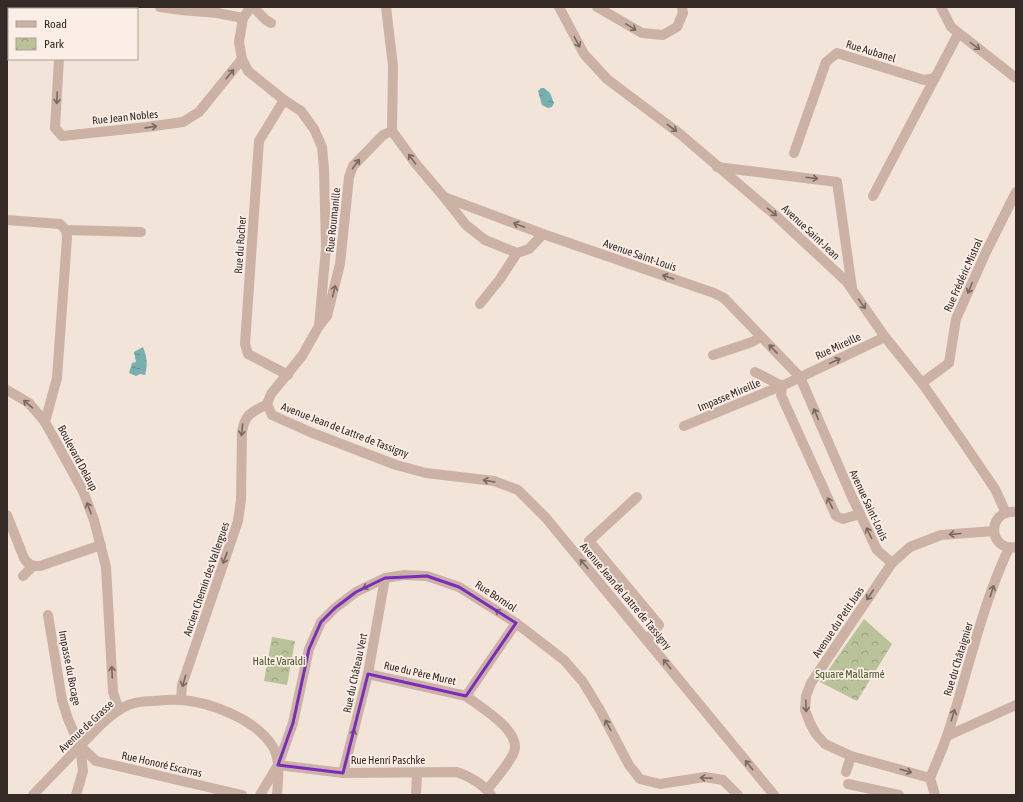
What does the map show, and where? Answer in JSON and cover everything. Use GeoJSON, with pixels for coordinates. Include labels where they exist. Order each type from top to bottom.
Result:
{"type":"FeatureCollection","features":[{"type":"Feature","properties":{"kind":"street"},"geometry":{"type":"LineString","coordinates":[[160,7],[217,13],[243,18]]}},
{"type":"Feature","properties":{"kind":"street"},"geometry":{"type":"LineString","coordinates":[[252,7],[271,23]]}},
{"type":"Feature","properties":{"kind":"street","name":"Avenue Jean de Lattre de Tassigny"},"geometry":{"type":"LineString","coordinates":[[252,7],[243,18],[239,42],[242,59],[248,71],[284,100],[301,111],[314,129],[322,147],[324,169],[326,248],[319,326],[302,356],[271,394],[268,404],[272,415],[310,432],[396,465],[426,473],[494,481],[518,490],[546,518],[774,795]]}},
{"type":"Feature","properties":{"kind":"street"},"geometry":{"type":"LineString","coordinates":[[386,7],[393,66],[392,131]]}},
{"type":"Feature","properties":{"kind":"street","name":"Avenue Saint-Jean"},"geometry":{"type":"LineString","coordinates":[[559,7],[584,54],[607,79],[680,134],[717,167],[775,214],[846,281],[885,337],[922,383],[995,489],[1013,512]]}},
{"type":"Feature","properties":{"kind":"street"},"geometry":{"type":"LineString","coordinates":[[597,7],[642,33],[663,35],[677,27],[683,13],[682,7]]}},
{"type":"Feature","properties":{"kind":"street"},"geometry":{"type":"LineString","coordinates":[[941,7],[951,27],[958,34],[1016,78]]}},
{"type":"Feature","properties":{"kind":"street"},"geometry":{"type":"LineString","coordinates":[[874,196],[958,34]]}},
{"type":"Feature","properties":{"kind":"street","name":"Rue Aubanel"},"geometry":{"type":"LineString","coordinates":[[794,153],[826,62],[838,53],[924,80],[935,78]]}},
{"type":"Feature","properties":{"kind":"street","name":"Rue Jean Nobles"},"geometry":{"type":"LineString","coordinates":[[59,60],[55,128],[62,136],[148,128],[183,122],[198,112],[242,59]]}},
{"type":"Feature","properties":{"kind":"street","name":"Rue du Rocher"},"geometry":{"type":"LineString","coordinates":[[284,100],[259,141],[245,344],[248,354],[288,375]]}},
{"type":"Feature","properties":{"kind":"street","name":"Avenue Saint-Louis"},"geometry":{"type":"LineString","coordinates":[[392,131],[416,164],[444,197],[543,234],[714,293],[724,298],[800,377],[877,550],[892,563]]}},
{"type":"Feature","properties":{"kind":"street","name":"Rue Roumanille"},"geometry":{"type":"LineString","coordinates":[[319,326],[327,316],[340,264],[349,178],[353,166],[383,135],[392,131]]}},
{"type":"Feature","properties":{"kind":"street"},"geometry":{"type":"LineString","coordinates":[[717,167],[837,182],[852,290]]}},
{"type":"Feature","properties":{"kind":"street","name":"Rue Frédéric Mistral"},"geometry":{"type":"LineString","coordinates":[[922,383],[949,363],[956,320],[986,252],[1016,192]]}},
{"type":"Feature","properties":{"kind":"street"},"geometry":{"type":"LineString","coordinates":[[444,197],[466,225],[485,240],[517,253]]}},
{"type":"Feature","properties":{"kind":"street"},"geometry":{"type":"LineString","coordinates":[[7,220],[60,224],[66,230],[141,232]]}},
{"type":"Feature","properties":{"kind":"street","name":"Boulevard Delaup"},"geometry":{"type":"LineString","coordinates":[[66,230],[67,238],[57,378],[45,422],[83,491],[94,520],[101,545],[106,567],[113,692],[119,710]]}},
{"type":"Feature","properties":{"kind":"street"},"geometry":{"type":"LineString","coordinates":[[480,304],[500,279],[517,253],[529,249],[543,234]]}},
{"type":"Feature","properties":{"kind":"street"},"geometry":{"type":"LineString","coordinates":[[713,355],[752,342],[761,337]]}},
{"type":"Feature","properties":{"kind":"street","name":"Rue Mireille"},"geometry":{"type":"LineString","coordinates":[[782,386],[885,337]]}},
{"type":"Feature","properties":{"kind":"street"},"geometry":{"type":"LineString","coordinates":[[755,372],[782,386],[781,395],[836,516],[843,519],[860,514]]}},
{"type":"Feature","properties":{"kind":"street","name":"Impasse Mireille"},"geometry":{"type":"LineString","coordinates":[[684,426],[782,386]]}},
{"type":"Feature","properties":{"kind":"street"},"geometry":{"type":"LineString","coordinates":[[7,390],[29,403],[45,422]]}},
{"type":"Feature","properties":{"kind":"street","name":"Ancien Chemin des Vallergues"},"geometry":{"type":"LineString","coordinates":[[181,700],[182,685],[238,521],[241,500],[243,422],[249,414],[268,404]]}},
{"type":"Feature","properties":{"kind":"street"},"geometry":{"type":"LineString","coordinates":[[637,497],[589,541],[659,625],[647,640]]}},
{"type":"Feature","properties":{"kind":"street"},"geometry":{"type":"LineString","coordinates":[[1012,547],[998,542],[994,531],[997,520],[1013,512]]}},
{"type":"Feature","properties":{"kind":"street"},"geometry":{"type":"LineString","coordinates":[[7,515],[24,558],[27,563],[33,566],[40,566],[101,545]]}},
{"type":"Feature","properties":{"kind":"street","name":"Avenue du Petit Juas"},"geometry":{"type":"LineString","coordinates":[[930,778],[851,756],[825,744],[816,734],[810,723],[805,710],[806,696],[811,683],[892,563],[910,547],[941,535],[994,531]]}},
{"type":"Feature","properties":{"kind":"street","name":"Rue du Châtaignier"},"geometry":{"type":"LineString","coordinates":[[930,778],[947,736],[1000,567],[1012,547]]}},
{"type":"Feature","properties":{"kind":"street"},"geometry":{"type":"LineString","coordinates":[[22,576],[33,566]]}},
{"type":"Feature","properties":{"kind":"street","name":"Rue Borniol"},"geometry":{"type":"LineString","coordinates":[[278,765],[293,723],[309,648],[321,622],[335,608],[356,592],[385,578],[404,575],[428,576],[459,587],[516,623],[564,660],[583,682],[630,765],[640,779],[660,784],[705,777],[724,780],[738,795]]}},
{"type":"Feature","properties":{"kind":"street","name":"Rue du Château Vert"},"geometry":{"type":"LineString","coordinates":[[343,773],[368,674],[385,578]]}},
{"type":"Feature","properties":{"kind":"street","name":"Impasse du Bocage"},"geometry":{"type":"LineString","coordinates":[[48,615],[62,700],[68,719],[80,746]]}},
{"type":"Feature","properties":{"kind":"street"},"geometry":{"type":"LineString","coordinates":[[489,792],[514,751],[513,738],[506,728],[466,696],[516,623]]}},
{"type":"Feature","properties":{"kind":"street","name":"Rue du Père Muret"},"geometry":{"type":"LineString","coordinates":[[368,674],[466,696]]}},
{"type":"Feature","properties":{"kind":"street","name":"Avenue de Grasse"},"geometry":{"type":"LineString","coordinates":[[33,795],[93,733],[119,710],[126,706],[144,701],[181,700],[206,704],[232,714],[253,726],[267,739],[274,748],[278,765],[277,795]]}},
{"type":"Feature","properties":{"kind":"street"},"geometry":{"type":"LineString","coordinates":[[947,736],[1016,705]]}},
{"type":"Feature","properties":{"kind":"street"},"geometry":{"type":"LineString","coordinates":[[76,795],[83,770],[80,746]]}},
{"type":"Feature","properties":{"kind":"street","name":"Rue Honoré Escarras"},"geometry":{"type":"LineString","coordinates":[[80,746],[96,761],[242,795]]}},
{"type":"Feature","properties":{"kind":"street"},"geometry":{"type":"LineString","coordinates":[[846,772],[851,756]]}},
{"type":"Feature","properties":{"kind":"street"},"geometry":{"type":"LineString","coordinates":[[260,795],[278,765]]}},
{"type":"Feature","properties":{"kind":"street","name":"Rue Henri Paschke"},"geometry":{"type":"LineString","coordinates":[[278,765],[343,773],[457,772],[474,779],[489,792]]}},
{"type":"Feature","properties":{"kind":"street"},"geometry":{"type":"LineString","coordinates":[[416,795],[417,773]]}},
{"type":"Feature","properties":{"kind":"street"},"geometry":{"type":"LineString","coordinates":[[930,778],[935,795]]}},
{"type":"Feature","properties":{"kind":"street"},"geometry":{"type":"LineString","coordinates":[[848,784],[899,795]]}},
{"type":"Feature","properties":{"kind":"highlighted area"},"geometry":{"type":"Polygon","coordinates":[[[427,576],[459,587],[516,623],[466,696],[368,674],[343,773],[278,765],[293,723],[309,649],[321,622],[335,608],[356,592],[385,578],[427,576]]]}},
{"type":"Feature","properties":{"kind":"green space","name":"Square Mallarmé"},"geometry":{"type":"Polygon","coordinates":[[[864,619],[892,644],[857,701],[820,682],[864,619]]]}},
{"type":"Feature","properties":{"kind":"green space","name":"Halte Varaldi"},"geometry":{"type":"Polygon","coordinates":[[[272,637],[295,641],[287,685],[264,681],[272,637]]]}},
{"type":"Feature","properties":{"kind":"water"},"geometry":{"type":"Polygon","coordinates":[[[541,88],[544,88],[550,93],[554,103],[552,107],[548,108],[542,105],[538,91],[541,88]]]}},
{"type":"Feature","properties":{"kind":"water"},"geometry":{"type":"Polygon","coordinates":[[[143,347],[147,361],[147,368],[145,375],[140,374],[136,376],[129,373],[132,363],[136,362],[134,352],[143,347]]]}}]}
